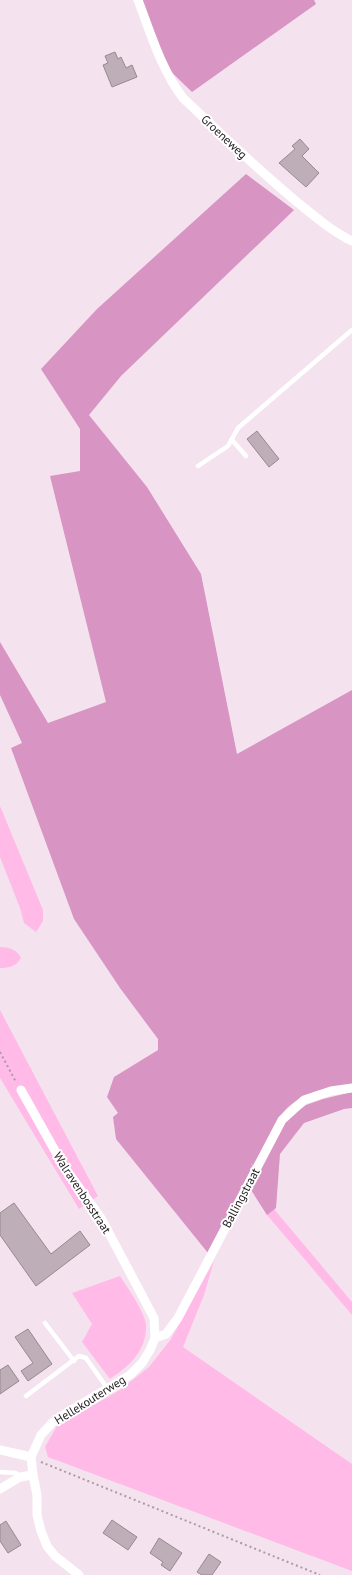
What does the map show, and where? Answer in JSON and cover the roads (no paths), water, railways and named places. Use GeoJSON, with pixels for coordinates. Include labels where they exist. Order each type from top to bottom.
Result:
{"type":"FeatureCollection","features":[{"type":"Feature","properties":{"kind":"street","name":"Groeneweg"},"geometry":{"type":"LineString","coordinates":[[138,0],[165,71],[173,86],[183,98],[268,178],[315,216],[352,241]]}},
{"type":"Feature","properties":{"kind":"street","name":"Ballingstraat"},"geometry":{"type":"LineString","coordinates":[[155,1338],[166,1334],[178,1318],[282,1120],[304,1100],[331,1091],[352,1088]]}},
{"type":"Feature","properties":{"kind":"street","name":"Walravenbosstraat"},"geometry":{"type":"LineString","coordinates":[[21,1090],[63,1165],[101,1218],[154,1318],[155,1338]]}},
{"type":"Feature","properties":{"kind":"street","name":"Hellekouterweg"},"geometry":{"type":"LineString","coordinates":[[31,1457],[41,1435],[52,1423],[130,1375],[142,1363],[155,1338]]}},
{"type":"Feature","properties":{"kind":"street"},"geometry":{"type":"LineString","coordinates":[[0,1450],[31,1457],[33,1475],[38,1495],[37,1515],[40,1531],[47,1546],[55,1556],[75,1574]]}},
{"type":"Feature","properties":{"kind":"street"},"geometry":{"type":"LineString","coordinates":[[0,1489],[20,1478],[33,1475]]}},
{"type":"Feature","properties":{"kind":"lane"},"geometry":{"type":"LineString","coordinates":[[198,466],[228,446],[238,428],[352,330]]}},
{"type":"Feature","properties":{"kind":"lane"},"geometry":{"type":"LineString","coordinates":[[232,440],[246,456]]}},
{"type":"Feature","properties":{"kind":"lane"},"geometry":{"type":"LineString","coordinates":[[45,1323],[74,1360]]}},
{"type":"Feature","properties":{"kind":"lane"},"geometry":{"type":"LineString","coordinates":[[26,1396],[79,1356],[86,1358],[107,1388]]}},
{"type":"Feature","properties":{"kind":"lane"},"geometry":{"type":"LineString","coordinates":[[0,1472],[16,1473],[20,1478]]}}]}
